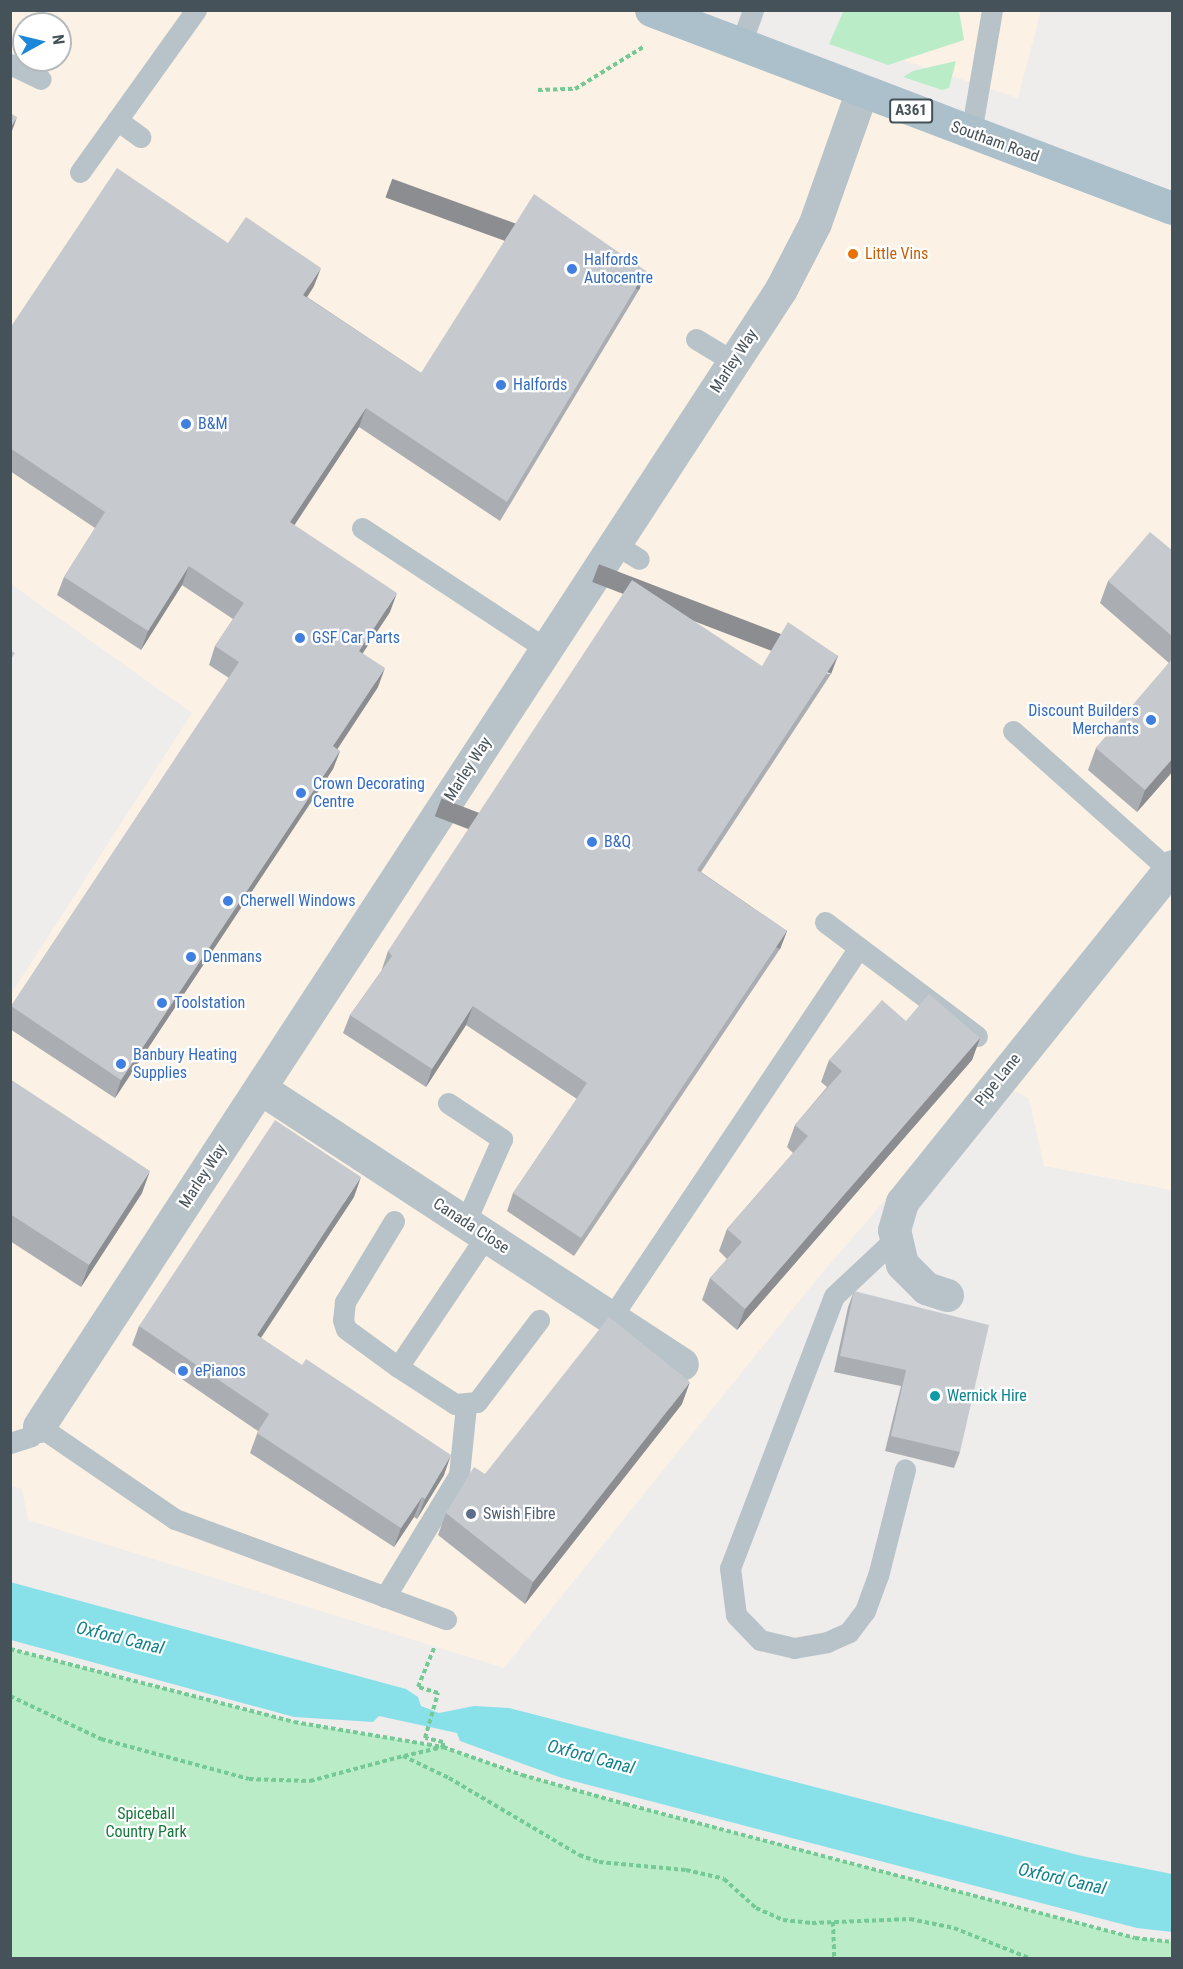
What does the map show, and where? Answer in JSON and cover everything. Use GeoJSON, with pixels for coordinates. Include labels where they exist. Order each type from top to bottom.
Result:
{"type":"FeatureCollection","features":[{"type":"Feature","properties":{"kind":"main road","name":"Southam Road"},"geometry":{"type":"LineString","coordinates":[[664,16],[861,93],[1173,208]]}},
{"type":"Feature","properties":{"kind":"street","name":"Marley Way"},"geometry":{"type":"LineString","coordinates":[[39,1426],[546,649],[627,551],[734,362],[803,250],[861,93]]}},
{"type":"Feature","properties":{"kind":"street","name":"Pipe Lane"},"geometry":{"type":"LineString","coordinates":[[947,1294],[926,1288],[911,1277],[902,1263],[895,1239],[897,1216],[910,1189],[1171,868]]}},
{"type":"Feature","properties":{"kind":"street","name":"Canada Close"},"geometry":{"type":"LineString","coordinates":[[260,1088],[682,1364]]}},
{"type":"Feature","properties":{"kind":"lane"},"geometry":{"type":"LineString","coordinates":[[80,172],[196,10]]}},
{"type":"Feature","properties":{"kind":"lane"},"geometry":{"type":"LineString","coordinates":[[740,46],[753,10]]}},
{"type":"Feature","properties":{"kind":"lane"},"geometry":{"type":"LineString","coordinates":[[971,133],[992,10]]}},
{"type":"Feature","properties":{"kind":"lane"},"geometry":{"type":"LineString","coordinates":[[10,64],[41,80]]}},
{"type":"Feature","properties":{"kind":"lane"},"geometry":{"type":"LineString","coordinates":[[117,120],[140,137]]}},
{"type":"Feature","properties":{"kind":"lane"},"geometry":{"type":"LineString","coordinates":[[696,339],[734,362]]}},
{"type":"Feature","properties":{"kind":"lane"},"geometry":{"type":"LineString","coordinates":[[362,528],[546,649]]}},
{"type":"Feature","properties":{"kind":"lane"},"geometry":{"type":"LineString","coordinates":[[1013,731],[1171,868]]}},
{"type":"Feature","properties":{"kind":"lane"},"geometry":{"type":"LineString","coordinates":[[825,922],[977,1036]]}},
{"type":"Feature","properties":{"kind":"lane"},"geometry":{"type":"LineString","coordinates":[[610,1318],[859,948]]}},
{"type":"Feature","properties":{"kind":"lane"},"geometry":{"type":"LineString","coordinates":[[398,1367],[476,1229],[502,1139],[448,1103]]}},
{"type":"Feature","properties":{"kind":"lane"},"geometry":{"type":"LineString","coordinates":[[394,1221],[342,1310],[346,1329],[398,1367],[455,1404],[466,1406],[483,1395],[539,1320]]}},
{"type":"Feature","properties":{"kind":"lane"},"geometry":{"type":"LineString","coordinates":[[895,1239],[834,1296],[730,1568],[736,1615],[760,1640],[795,1648],[826,1642],[849,1632],[865,1611],[878,1576],[905,1469]]}},
{"type":"Feature","properties":{"kind":"lane"},"geometry":{"type":"LineString","coordinates":[[385,1597],[459,1475],[466,1406]]}},
{"type":"Feature","properties":{"kind":"lane"},"geometry":{"type":"LineString","coordinates":[[10,1443],[31,1436],[39,1426],[176,1519],[446,1619]]}},
{"type":"Feature","properties":{"kind":"path"},"geometry":{"type":"LineString","coordinates":[[538,90],[575,89],[639,51],[664,16]]}},
{"type":"Feature","properties":{"kind":"path"},"geometry":{"type":"LineString","coordinates":[[443,1747],[443,1742],[425,1738],[438,1693],[418,1687],[446,1619]]}},
{"type":"Feature","properties":{"kind":"path"},"geometry":{"type":"LineString","coordinates":[[10,1649],[294,1722],[443,1747],[522,1774],[625,1804],[1125,1935],[1173,1942]]}},
{"type":"Feature","properties":{"kind":"path"},"geometry":{"type":"LineString","coordinates":[[10,1696],[101,1739],[249,1779],[310,1781],[443,1747]]}},
{"type":"Feature","properties":{"kind":"path"},"geometry":{"type":"LineString","coordinates":[[403,1756],[449,1778],[579,1855],[714,1876],[724,1880],[746,1900],[769,1914],[798,1922],[910,1919],[954,1928],[1029,1959]]}},
{"type":"Feature","properties":{"kind":"path"},"geometry":{"type":"LineString","coordinates":[[833,1922],[834,1959]]}},
{"type":"Feature","properties":{"kind":"shaded area"},"geometry":{"type":"Polygon","coordinates":[[[11,11],[649,11],[1172,207],[1172,1190],[1044,1166],[1029,1099],[991,1077],[817,1279],[504,1668],[28,1520],[22,1489],[10,1486],[11,994],[192,713],[11,584],[11,11]]]}},
{"type":"Feature","properties":{"kind":"shaded area"},"geometry":{"type":"Polygon","coordinates":[[[848,11],[1041,11],[1018,98],[839,39],[848,11]]]}},
{"type":"Feature","properties":{"kind":"green space"},"geometry":{"type":"Polygon","coordinates":[[[844,10],[959,11],[964,40],[888,65],[829,44],[844,10]]]}},
{"type":"Feature","properties":{"kind":"green space"},"geometry":{"type":"Polygon","coordinates":[[[956,61],[949,88],[942,90],[903,77],[913,71],[956,61]]]}},
{"type":"Feature","properties":{"kind":"green space","name":"Spiceball Country Park"},"geometry":{"type":"Polygon","coordinates":[[[10,1649],[294,1722],[443,1747],[522,1775],[625,1804],[1135,1938],[1172,1942],[1172,1958],[11,1958],[10,1649]]]}},
{"type":"Feature","properties":{"kind":"water","name":"Oxford Canal"},"geometry":{"type":"Polygon","coordinates":[[[10,1582],[406,1689],[418,1697],[421,1706],[439,1713],[474,1706],[509,1708],[1082,1856],[1172,1874],[1172,1932],[1137,1928],[562,1778],[460,1741],[457,1733],[379,1716],[373,1722],[294,1717],[11,1640],[10,1582]]]}},
{"type":"Feature","properties":{"kind":"building"},"geometry":{"type":"Polygon","coordinates":[[[10,113],[17,117],[10,128],[10,113]]]}},
{"type":"Feature","properties":{"kind":"building"},"geometry":{"type":"Polygon","coordinates":[[[117,168],[228,243],[246,217],[321,268],[303,295],[421,373],[534,194],[646,271],[507,502],[366,408],[290,522],[397,593],[359,651],[385,668],[333,746],[340,751],[121,1080],[11,1006],[239,662],[215,646],[244,603],[189,566],[148,631],[64,577],[105,512],[10,448],[10,328],[117,168]]]}},
{"type":"Feature","properties":{"kind":"building"},"geometry":{"type":"Polygon","coordinates":[[[1150,532],[1173,551],[1173,637],[1108,581],[1150,532]]]}},
{"type":"Feature","properties":{"kind":"building","name":"B&Q"},"geometry":{"type":"Polygon","coordinates":[[[632,580],[762,666],[788,622],[838,656],[697,870],[787,931],[581,1238],[513,1193],[587,1083],[473,1006],[432,1069],[350,1015],[392,956],[388,951],[632,580]]]}},
{"type":"Feature","properties":{"kind":"building"},"geometry":{"type":"Polygon","coordinates":[[[10,650],[15,653],[10,661],[10,650]]]}},
{"type":"Feature","properties":{"kind":"building","name":"Discount Builders Merchants"},"geometry":{"type":"Polygon","coordinates":[[[1173,658],[1173,758],[1145,790],[1096,748],[1173,658]]]}},
{"type":"Feature","properties":{"kind":"building"},"geometry":{"type":"Polygon","coordinates":[[[929,994],[980,1038],[745,1309],[710,1278],[742,1242],[727,1229],[808,1136],[795,1125],[842,1071],[829,1060],[882,1000],[906,1021],[929,994]]]}},
{"type":"Feature","properties":{"kind":"building"},"geometry":{"type":"Polygon","coordinates":[[[10,1079],[150,1171],[89,1265],[10,1214],[10,1079]]]}},
{"type":"Feature","properties":{"kind":"building"},"geometry":{"type":"Polygon","coordinates":[[[275,1120],[361,1177],[257,1335],[302,1365],[306,1359],[451,1455],[425,1499],[422,1497],[401,1528],[257,1433],[269,1414],[139,1326],[275,1120]]]}},
{"type":"Feature","properties":{"kind":"building"},"geometry":{"type":"Polygon","coordinates":[[[854,1291],[989,1325],[960,1452],[891,1436],[906,1370],[840,1356],[854,1291]]]}},
{"type":"Feature","properties":{"kind":"building"},"geometry":{"type":"Polygon","coordinates":[[[609,1317],[690,1382],[533,1582],[446,1513],[474,1467],[485,1474],[609,1317]]]}},
{"type":"Feature","properties":{"kind":"place","name":"Little Vins"},"geometry":{"type":"Point","coordinates":[853,254]}},
{"type":"Feature","properties":{"kind":"place","name":"Halfords Autocentre"},"geometry":{"type":"Point","coordinates":[572,269]}},
{"type":"Feature","properties":{"kind":"place","name":"Halfords"},"geometry":{"type":"Point","coordinates":[501,385]}},
{"type":"Feature","properties":{"kind":"place","name":"B&M"},"geometry":{"type":"Point","coordinates":[186,424]}},
{"type":"Feature","properties":{"kind":"place","name":"GSF Car Parts"},"geometry":{"type":"Point","coordinates":[300,638]}},
{"type":"Feature","properties":{"kind":"place","name":"Discount Builders Merchants"},"geometry":{"type":"Point","coordinates":[1151,720]}},
{"type":"Feature","properties":{"kind":"place","name":"Crown Decorating Centre"},"geometry":{"type":"Point","coordinates":[301,793]}},
{"type":"Feature","properties":{"kind":"place","name":"B&Q"},"geometry":{"type":"Point","coordinates":[592,842]}},
{"type":"Feature","properties":{"kind":"place","name":"Cherwell Windows"},"geometry":{"type":"Point","coordinates":[228,901]}},
{"type":"Feature","properties":{"kind":"place","name":"Denmans"},"geometry":{"type":"Point","coordinates":[191,957]}},
{"type":"Feature","properties":{"kind":"place","name":"Toolstation"},"geometry":{"type":"Point","coordinates":[162,1003]}},
{"type":"Feature","properties":{"kind":"place","name":"Banbury Heating Supplies"},"geometry":{"type":"Point","coordinates":[121,1064]}},
{"type":"Feature","properties":{"kind":"place","name":"ePianos"},"geometry":{"type":"Point","coordinates":[183,1371]}},
{"type":"Feature","properties":{"kind":"place","name":"Wernick Hire"},"geometry":{"type":"Point","coordinates":[935,1396]}},
{"type":"Feature","properties":{"kind":"place","name":"Swish Fibre"},"geometry":{"type":"Point","coordinates":[471,1514]}}]}
